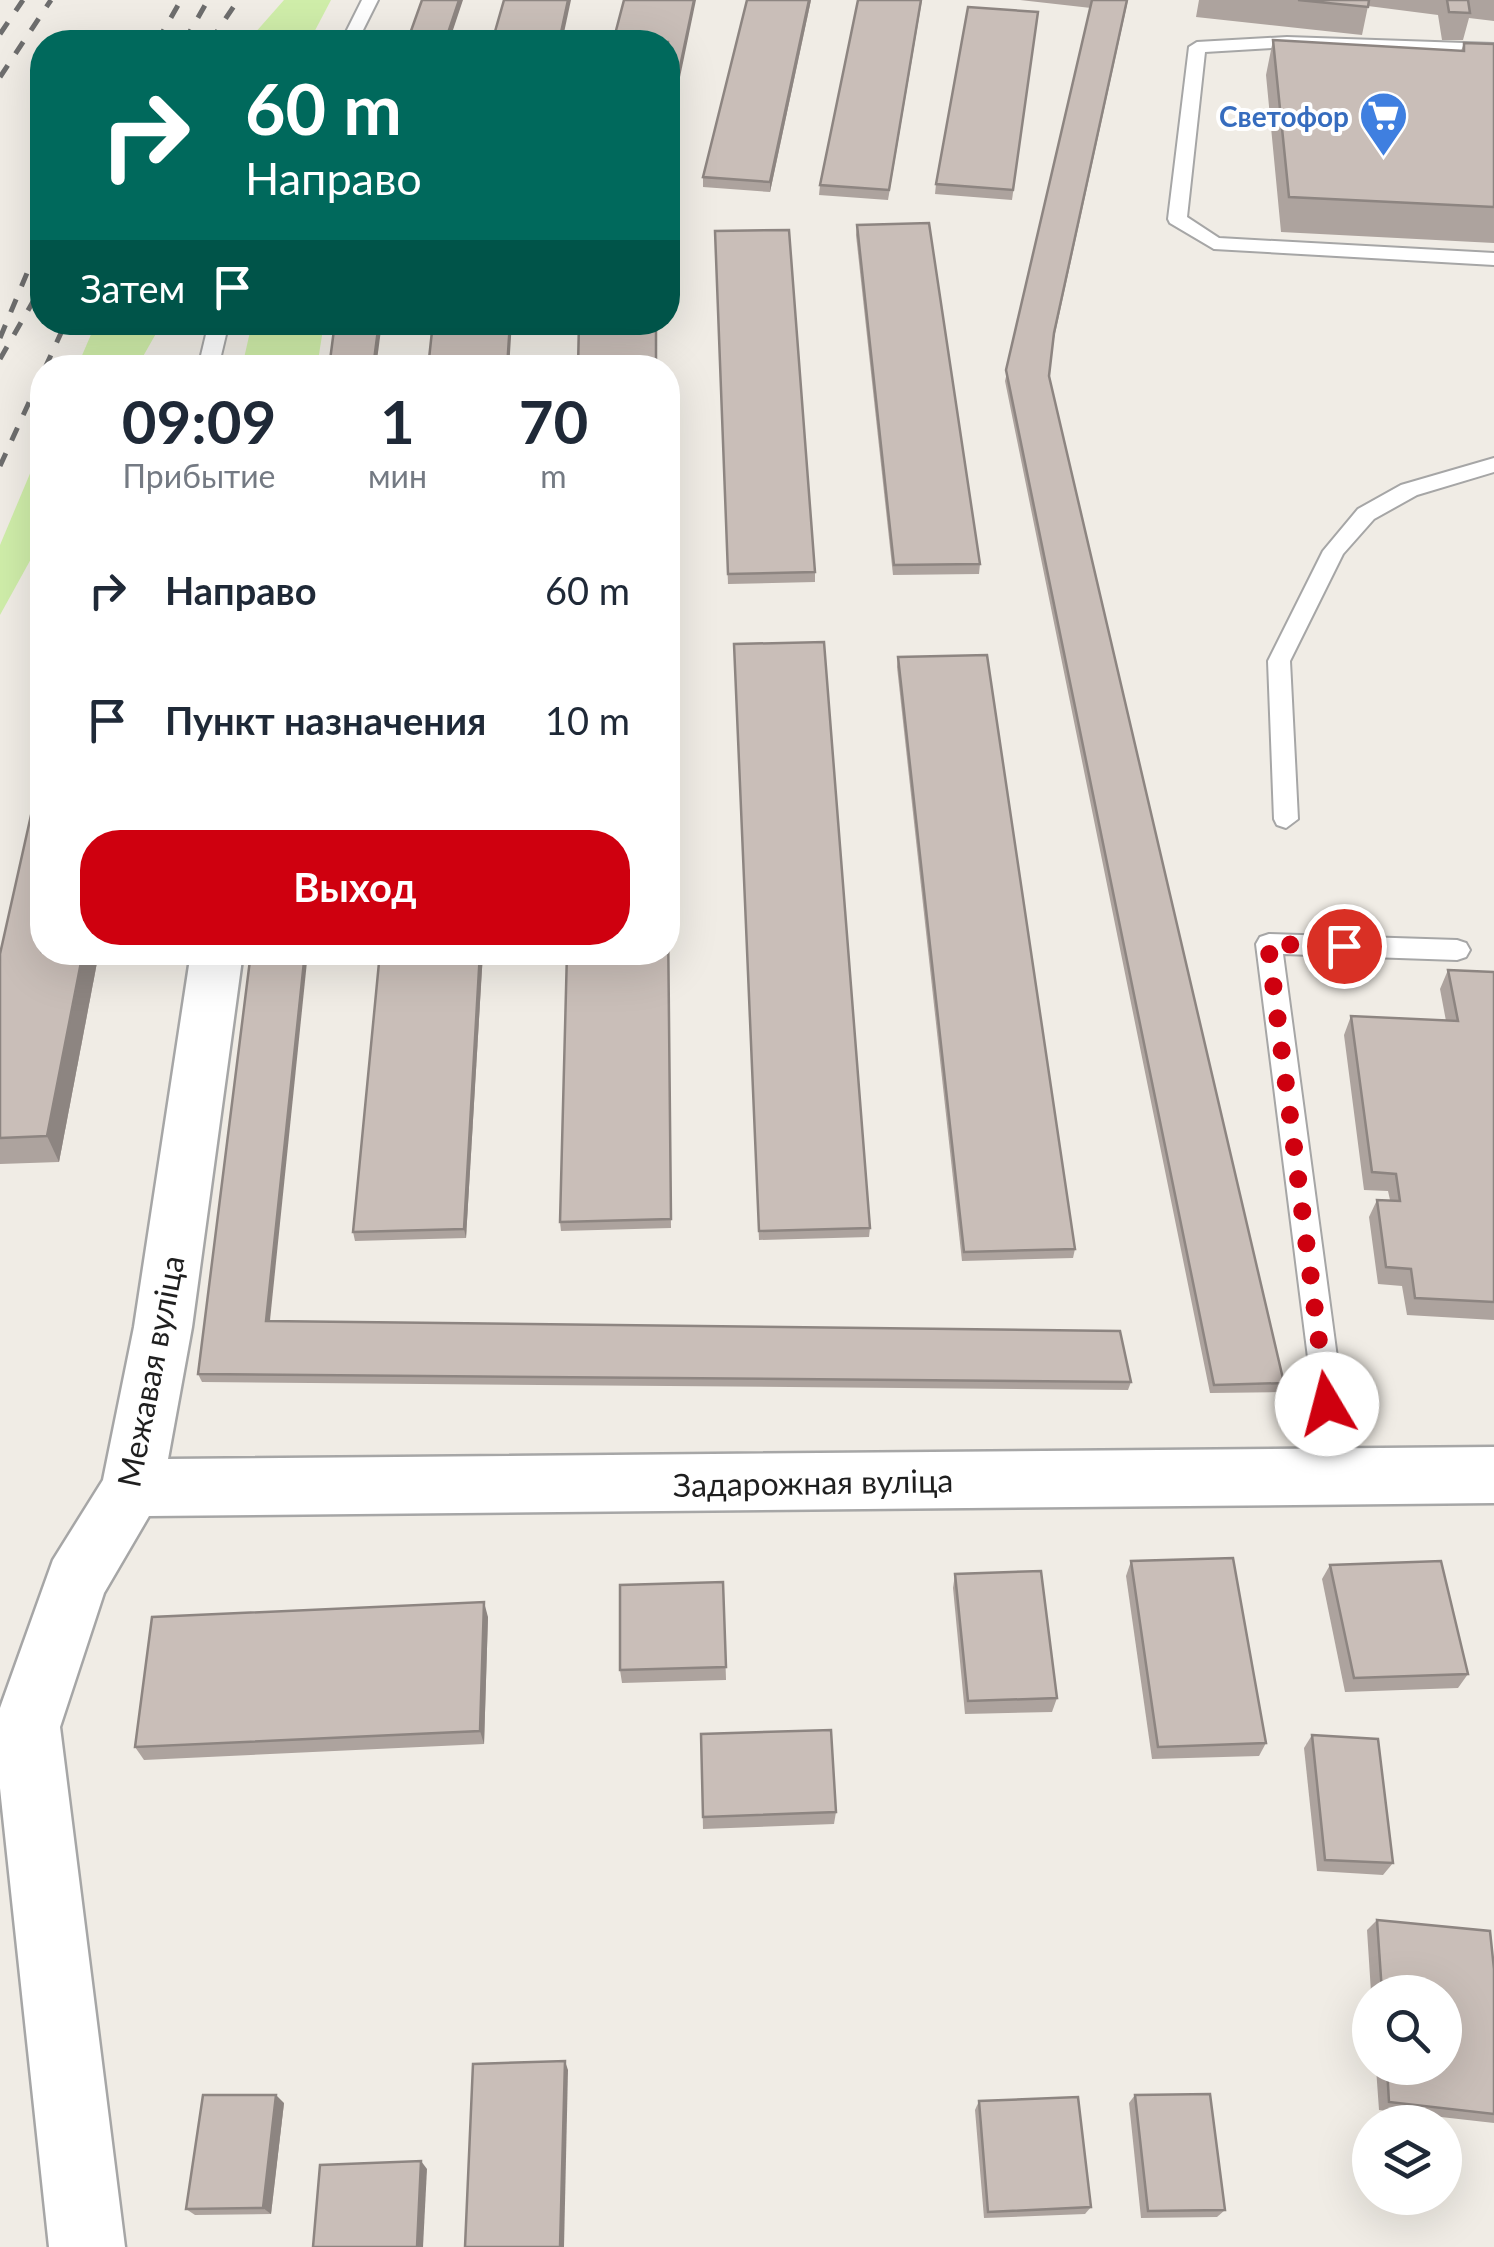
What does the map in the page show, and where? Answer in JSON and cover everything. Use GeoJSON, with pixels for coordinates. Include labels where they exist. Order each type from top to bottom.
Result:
{"type":"FeatureCollection","features":[{"type":"Feature","properties":{"kind":"street","name":"Межавая вуліца"},"geometry":{"type":"LineString","coordinates":[[87,2247],[27,1727],[76,1581],[132,1488],[163,1326],[216,965]]}},
{"type":"Feature","properties":{"kind":"street","name":"Задарожная вуліца"},"geometry":{"type":"LineString","coordinates":[[132,1488],[1494,1474]]}},
{"type":"Feature","properties":{"kind":"lane"},"geometry":{"type":"LineString","coordinates":[[354,30],[370,0]]}},
{"type":"Feature","properties":{"kind":"lane"},"geometry":{"type":"LineString","coordinates":[[1494,49],[1287,42],[1197,47],[1177,219],[1214,244],[1494,259]]}},
{"type":"Feature","properties":{"kind":"lane"},"geometry":{"type":"LineString","coordinates":[[1286,819],[1279,661],[1334,551],[1366,514],[1409,490],[1494,465]]}},
{"type":"Feature","properties":{"kind":"lane"},"geometry":{"type":"LineString","coordinates":[[1338,1477],[1268,944],[1457,950]]}},
{"type":"Feature","properties":{"kind":"green space"},"geometry":{"type":"Polygon","coordinates":[[[284,0],[331,0],[315,30],[258,30],[284,0]]]}},
{"type":"Feature","properties":{"kind":"green space"},"geometry":{"type":"Polygon","coordinates":[[[91,335],[155,335],[144,355],[82,355],[91,335]]]}},
{"type":"Feature","properties":{"kind":"green space"},"geometry":{"type":"Polygon","coordinates":[[[249,335],[322,335],[319,355],[245,355],[249,335]]]}},
{"type":"Feature","properties":{"kind":"green space"},"geometry":{"type":"Polygon","coordinates":[[[30,474],[30,561],[0,615],[0,545],[30,474]]]}},
{"type":"Feature","properties":{"kind":"building"},"geometry":{"type":"Polygon","coordinates":[[[422,0],[459,0],[449,30],[411,30],[422,0]]]}},
{"type":"Feature","properties":{"kind":"building"},"geometry":{"type":"Polygon","coordinates":[[[504,0],[568,0],[562,30],[495,30],[504,0]]]}},
{"type":"Feature","properties":{"kind":"building"},"geometry":{"type":"Polygon","coordinates":[[[624,0],[694,0],[680,67],[680,30],[616,30],[624,0]]]}},
{"type":"Feature","properties":{"kind":"building"},"geometry":{"type":"Polygon","coordinates":[[[747,0],[809,0],[770,182],[703,177],[747,0]]]}},
{"type":"Feature","properties":{"kind":"building"},"geometry":{"type":"Polygon","coordinates":[[[858,0],[921,0],[889,190],[820,185],[858,0]]]}},
{"type":"Feature","properties":{"kind":"building"},"geometry":{"type":"Polygon","coordinates":[[[1092,0],[1127,0],[1054,333],[1049,376],[1284,1383],[1214,1385],[1006,370],[1092,0]]]}},
{"type":"Feature","properties":{"kind":"building"},"geometry":{"type":"Polygon","coordinates":[[[1298,0],[1369,0],[1368,7],[1298,0]]]}},
{"type":"Feature","properties":{"kind":"building"},"geometry":{"type":"Polygon","coordinates":[[[1447,0],[1468,0],[1470,13],[1449,12],[1447,0]]]}},
{"type":"Feature","properties":{"kind":"building"},"geometry":{"type":"Polygon","coordinates":[[[968,7],[1038,12],[1013,190],[936,184],[968,7]]]}},
{"type":"Feature","properties":{"kind":"building","name":"Светофор"},"geometry":{"type":"Polygon","coordinates":[[[1273,40],[1464,51],[1464,43],[1494,44],[1494,207],[1289,197],[1273,40]]]}},
{"type":"Feature","properties":{"kind":"building"},"geometry":{"type":"Polygon","coordinates":[[[929,223],[980,564],[894,565],[857,225],[929,223]]]}},
{"type":"Feature","properties":{"kind":"building"},"geometry":{"type":"Polygon","coordinates":[[[789,230],[815,572],[728,574],[715,231],[789,230]]]}},
{"type":"Feature","properties":{"kind":"building"},"geometry":{"type":"Polygon","coordinates":[[[333,335],[377,335],[375,355],[331,355],[333,335]]]}},
{"type":"Feature","properties":{"kind":"building"},"geometry":{"type":"Polygon","coordinates":[[[432,335],[509,335],[508,355],[429,355],[432,335]]]}},
{"type":"Feature","properties":{"kind":"building"},"geometry":{"type":"Polygon","coordinates":[[[579,335],[656,335],[656,355],[578,355],[579,335]]]}},
{"type":"Feature","properties":{"kind":"building"},"geometry":{"type":"Polygon","coordinates":[[[824,642],[870,1228],[759,1231],[734,644],[824,642]]]}},
{"type":"Feature","properties":{"kind":"building"},"geometry":{"type":"Polygon","coordinates":[[[987,655],[1075,1249],[964,1252],[898,657],[987,655]]]}},
{"type":"Feature","properties":{"kind":"building"},"geometry":{"type":"Polygon","coordinates":[[[30,820],[30,965],[80,965],[47,1136],[0,1138],[0,954],[30,820]]]}},
{"type":"Feature","properties":{"kind":"building"},"geometry":{"type":"Polygon","coordinates":[[[249,965],[304,965],[266,1321],[1120,1331],[1131,1382],[198,1374],[249,965]]]}},
{"type":"Feature","properties":{"kind":"building"},"geometry":{"type":"Polygon","coordinates":[[[379,965],[479,965],[464,1229],[353,1232],[379,965]]]}},
{"type":"Feature","properties":{"kind":"building"},"geometry":{"type":"Polygon","coordinates":[[[567,965],[668,965],[671,1219],[560,1222],[567,965]]]}},
{"type":"Feature","properties":{"kind":"building"},"geometry":{"type":"Polygon","coordinates":[[[1448,970],[1494,972],[1494,1302],[1415,1298],[1411,1269],[1386,1267],[1377,1200],[1400,1201],[1396,1174],[1372,1172],[1351,1016],[1458,1021],[1448,970]]]}},
{"type":"Feature","properties":{"kind":"building"},"geometry":{"type":"Polygon","coordinates":[[[1233,1558],[1266,1743],[1158,1747],[1131,1561],[1233,1558]]]}},
{"type":"Feature","properties":{"kind":"building"},"geometry":{"type":"Polygon","coordinates":[[[1441,1561],[1468,1674],[1354,1678],[1330,1565],[1441,1561]]]}},
{"type":"Feature","properties":{"kind":"building"},"geometry":{"type":"Polygon","coordinates":[[[1041,1571],[1057,1698],[968,1701],[955,1574],[1041,1571]]]}},
{"type":"Feature","properties":{"kind":"building"},"geometry":{"type":"Polygon","coordinates":[[[723,1582],[726,1667],[620,1670],[620,1585],[723,1582]]]}},
{"type":"Feature","properties":{"kind":"building"},"geometry":{"type":"Polygon","coordinates":[[[484,1602],[480,1731],[135,1747],[152,1617],[484,1602]]]}},
{"type":"Feature","properties":{"kind":"building"},"geometry":{"type":"Polygon","coordinates":[[[831,1730],[836,1812],[703,1817],[701,1734],[831,1730]]]}},
{"type":"Feature","properties":{"kind":"building"},"geometry":{"type":"Polygon","coordinates":[[[1312,1735],[1378,1739],[1393,1863],[1325,1860],[1312,1735]]]}},
{"type":"Feature","properties":{"kind":"building"},"geometry":{"type":"Polygon","coordinates":[[[1377,1920],[1490,1931],[1494,1969],[1494,2114],[1462,2110],[1462,2105],[1389,2102],[1388,2085],[1462,2085],[1462,1975],[1381,1975],[1377,1920]]]}},
{"type":"Feature","properties":{"kind":"building"},"geometry":{"type":"Polygon","coordinates":[[[565,2061],[560,2247],[465,2247],[473,2064],[565,2061]]]}},
{"type":"Feature","properties":{"kind":"building"},"geometry":{"type":"Polygon","coordinates":[[[1210,2094],[1225,2210],[1148,2211],[1135,2095],[1210,2094]]]}},
{"type":"Feature","properties":{"kind":"building"},"geometry":{"type":"Polygon","coordinates":[[[203,2095],[276,2095],[263,2208],[186,2209],[203,2095]]]}},
{"type":"Feature","properties":{"kind":"building"},"geometry":{"type":"Polygon","coordinates":[[[1078,2097],[1091,2207],[988,2212],[979,2101],[1078,2097]]]}},
{"type":"Feature","properties":{"kind":"building"},"geometry":{"type":"Polygon","coordinates":[[[421,2161],[417,2247],[313,2247],[320,2165],[421,2161]]]}},
{"type":"Feature","properties":{"kind":"railway"},"geometry":{"type":"LineString","coordinates":[[0,34],[23,0]]}},
{"type":"Feature","properties":{"kind":"railway"},"geometry":{"type":"LineString","coordinates":[[31,30],[51,0]]}},
{"type":"Feature","properties":{"kind":"railway"},"geometry":{"type":"LineString","coordinates":[[164,30],[181,0]]}},
{"type":"Feature","properties":{"kind":"railway"},"geometry":{"type":"LineString","coordinates":[[191,30],[208,0]]}},
{"type":"Feature","properties":{"kind":"railway"},"geometry":{"type":"LineString","coordinates":[[218,30],[238,0]]}},
{"type":"Feature","properties":{"kind":"railway"},"geometry":{"type":"LineString","coordinates":[[0,77],[30,32]]}},
{"type":"Feature","properties":{"kind":"railway"},"geometry":{"type":"LineString","coordinates":[[0,338],[30,266]]}},
{"type":"Feature","properties":{"kind":"railway"},"geometry":{"type":"LineString","coordinates":[[0,359],[30,307]]}},
{"type":"Feature","properties":{"kind":"railway"},"geometry":{"type":"LineString","coordinates":[[51,355],[60,335]]}},
{"type":"Feature","properties":{"kind":"railway"},"geometry":{"type":"LineString","coordinates":[[0,466],[30,400]]}},
{"type":"Feature","properties":{"kind":"place","name":"Светофор"},"geometry":{"type":"Point","coordinates":[1384,158]}},
{"type":"Feature","properties":{"kind":"route"},"geometry":{"type":"LineString","coordinates":[[1327,1404],[1268,944],[1344,946]]}}]}
